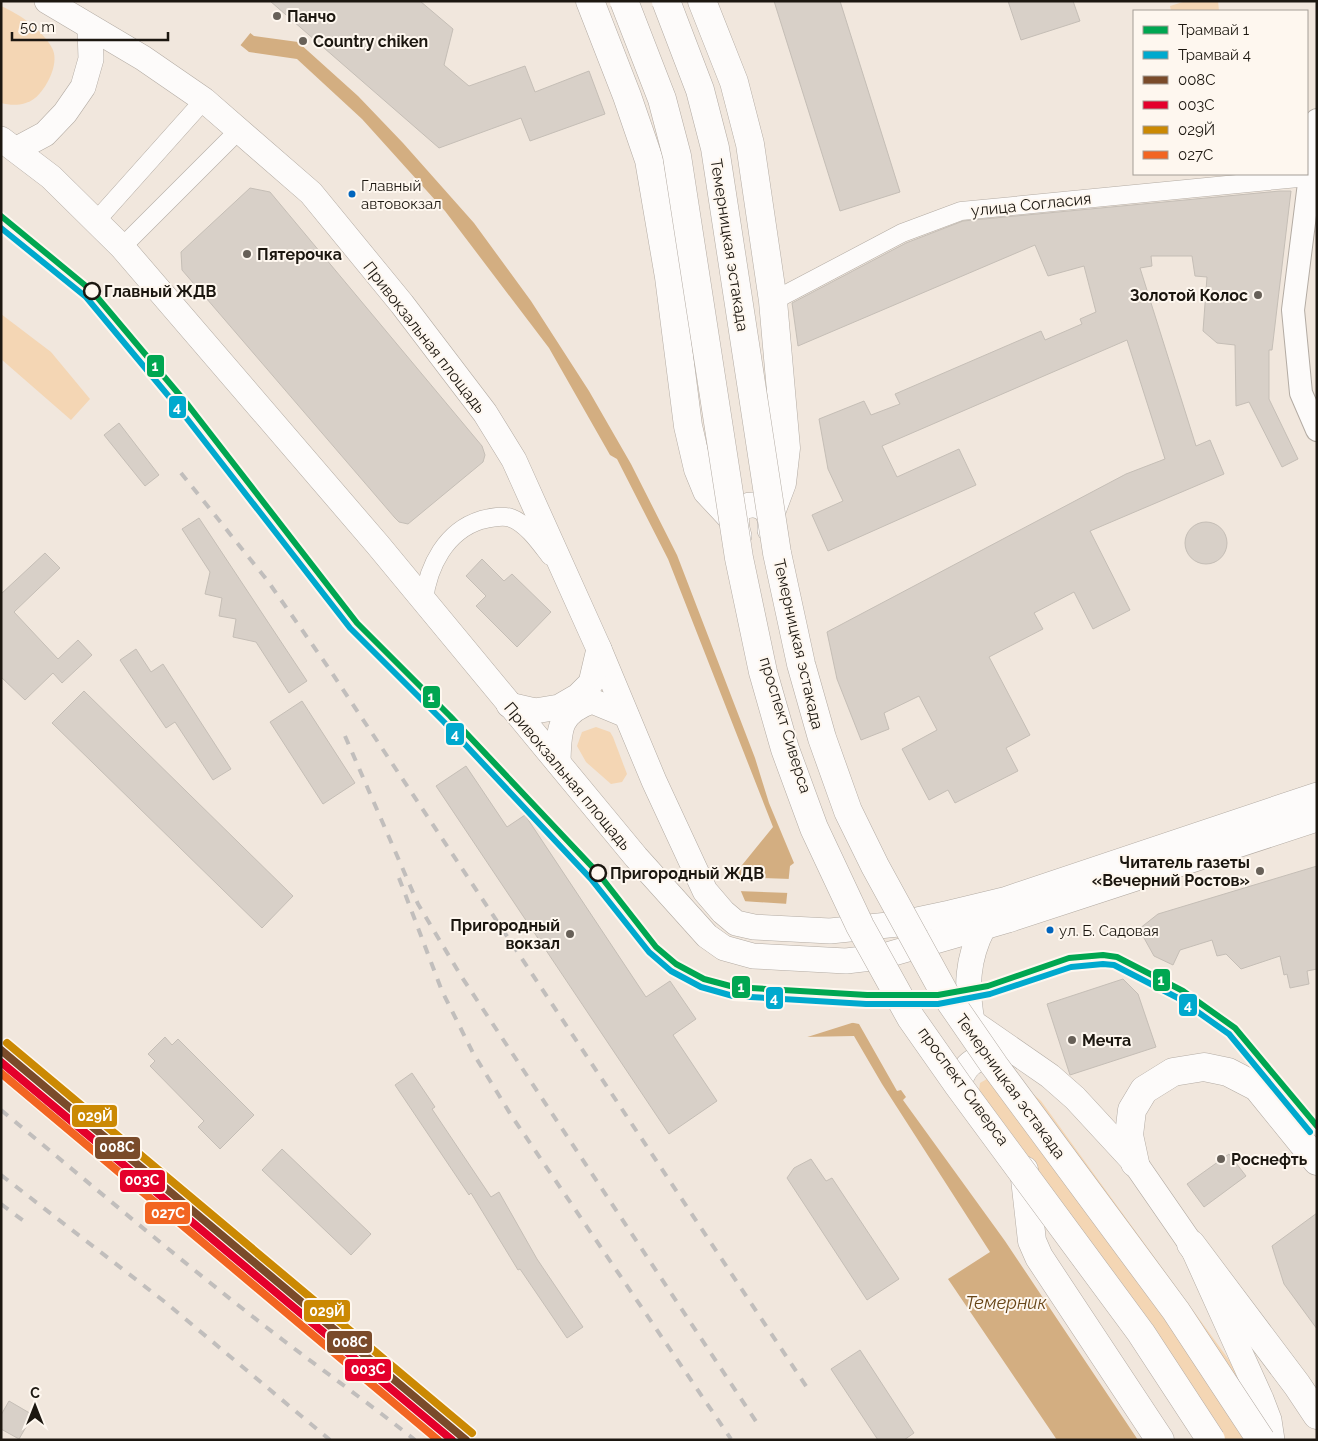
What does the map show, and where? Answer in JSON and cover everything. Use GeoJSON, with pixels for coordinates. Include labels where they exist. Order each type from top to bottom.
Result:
{"type":"FeatureCollection","features":[{"type":"Feature","properties":{"kind":"main road","name":"Привокзальная площадь"},"geometry":{"type":"LineString","coordinates":[[48,1],[90,28],[143,58],[204,100],[311,193],[402,304],[485,413],[514,460],[705,891],[722,912],[736,923],[754,927],[830,931],[898,924],[950,913],[1004,900],[1317,795]]}},
{"type":"Feature","properties":{"kind":"main road"},"geometry":{"type":"LineString","coordinates":[[590,1],[627,96],[649,160],[669,277],[688,431],[698,470],[707,491],[736,521]]}},
{"type":"Feature","properties":{"kind":"main road"},"geometry":{"type":"LineString","coordinates":[[624,1],[662,99],[677,156],[738,558],[765,681],[785,750],[814,828],[860,926],[911,1018],[958,1086],[1141,1333],[1211,1440]]}},
{"type":"Feature","properties":{"kind":"main road","name":"Темерницкая эстакада"},"geometry":{"type":"LineString","coordinates":[[666,1],[700,90],[715,148],[778,553],[800,664],[822,738],[848,811],[875,866],[945,994],[994,1065],[1176,1311],[1261,1440]]}},
{"type":"Feature","properties":{"kind":"main road"},"geometry":{"type":"LineString","coordinates":[[702,1],[734,82],[750,144],[773,301],[786,448],[782,483],[770,515]]}},
{"type":"Feature","properties":{"kind":"main road"},"geometry":{"type":"LineString","coordinates":[[9,144],[45,134],[65,113],[83,87],[91,59],[90,28]]}},
{"type":"Feature","properties":{"kind":"main road","name":"Привокзальная площадь"},"geometry":{"type":"LineString","coordinates":[[9,144],[51,177],[122,247],[424,600],[509,706],[636,857],[707,936],[724,948],[753,956],[846,961],[880,957],[983,928],[1317,819]]}},
{"type":"Feature","properties":{"kind":"main road"},"geometry":{"type":"LineString","coordinates":[[736,521],[738,513],[743,507],[753,505],[764,507],[770,515]]}},
{"type":"Feature","properties":{"kind":"main road","name":"проспект Сиверса"},"geometry":{"type":"LineString","coordinates":[[770,515],[775,564],[796,665],[818,739],[845,814],[898,924],[940,999],[1050,1076],[1075,1098],[1135,1163],[1191,1244]]}},
{"type":"Feature","properties":{"kind":"main road","name":"проспект Сиверса"},"geometry":{"type":"LineString","coordinates":[[736,521],[768,672],[790,747],[819,827],[880,957],[914,1017],[960,1083],[1146,1332],[1217,1440]]}},
{"type":"Feature","properties":{"kind":"main road"},"geometry":{"type":"LineString","coordinates":[[509,706],[535,711],[559,706],[578,696],[591,683],[599,649]]}},
{"type":"Feature","properties":{"kind":"main road"},"geometry":{"type":"LineString","coordinates":[[558,762],[559,734],[563,719],[579,706],[592,701],[626,715]]}},
{"type":"Feature","properties":{"kind":"main road"},"geometry":{"type":"LineString","coordinates":[[972,1021],[967,994],[969,973],[975,944],[983,928]]}},
{"type":"Feature","properties":{"kind":"main road"},"geometry":{"type":"LineString","coordinates":[[960,1083],[962,1072],[980,1057],[1017,1054]]}},
{"type":"Feature","properties":{"kind":"main road"},"geometry":{"type":"LineString","coordinates":[[1135,1163],[1129,1135],[1132,1110],[1144,1090],[1173,1072],[1204,1067],[1228,1072],[1257,1087],[1317,1161]]}},
{"type":"Feature","properties":{"kind":"main road"},"geometry":{"type":"LineString","coordinates":[[1024,1170],[1032,1240],[1039,1258],[1160,1440]]}},
{"type":"Feature","properties":{"kind":"main road"},"geometry":{"type":"LineString","coordinates":[[1191,1244],[1297,1385],[1317,1415]]}},
{"type":"Feature","properties":{"kind":"main road"},"geometry":{"type":"LineString","coordinates":[[1191,1244],[1261,1399],[1269,1420],[1272,1440]]}},
{"type":"Feature","properties":{"kind":"street"},"geometry":{"type":"LineString","coordinates":[[96,221],[204,100]]}},
{"type":"Feature","properties":{"kind":"street"},"geometry":{"type":"LineString","coordinates":[[122,247],[239,130]]}},
{"type":"Feature","properties":{"kind":"street"},"geometry":{"type":"LineString","coordinates":[[1316,131],[1293,310],[1301,393],[1317,430]]}},
{"type":"Feature","properties":{"kind":"street","name":"улица Согласия"},"geometry":{"type":"LineString","coordinates":[[773,301],[902,233],[961,211],[1309,177]]}},
{"type":"Feature","properties":{"kind":"street","name":"Привокзальная площадь"},"geometry":{"type":"LineString","coordinates":[[424,600],[433,562],[447,542],[469,524],[491,517],[511,518],[523,526],[566,576]]}},
{"type":"Feature","properties":{"kind":"shaded area"},"geometry":{"type":"Polygon","coordinates":[[[1186,1],[1218,1],[1219,10],[1171,10],[1170,6],[1186,1]]]}},
{"type":"Feature","properties":{"kind":"shaded area"},"geometry":{"type":"Polygon","coordinates":[[[1,6],[24,19],[38,30],[53,50],[53,69],[47,83],[35,98],[23,104],[10,105],[1,103],[1,6]]]}},
{"type":"Feature","properties":{"kind":"shaded area"},"geometry":{"type":"Polygon","coordinates":[[[1,314],[51,352],[90,399],[71,420],[1,359],[1,314]]]}},
{"type":"Feature","properties":{"kind":"shaded area"},"geometry":{"type":"Polygon","coordinates":[[[596,727],[610,732],[613,737],[627,774],[622,782],[611,784],[586,762],[577,746],[582,732],[596,727]]]}},
{"type":"Feature","properties":{"kind":"shaded area"},"geometry":{"type":"Polygon","coordinates":[[[992,1076],[1013,1076],[1041,1101],[1229,1360],[1265,1430],[1263,1440],[1217,1440],[977,1104],[980,1083],[992,1076]]]}},
{"type":"Feature","properties":{"kind":"water","name":"Темерник"},"geometry":{"type":"Polygon","coordinates":[[[186,1],[210,1],[254,36],[298,42],[358,96],[403,143],[474,223],[531,301],[589,391],[631,464],[677,555],[755,758],[769,803],[794,863],[790,866],[786,905],[839,1020],[859,1024],[897,1091],[901,1090],[906,1097],[903,1100],[1005,1241],[1138,1440],[1057,1440],[948,1279],[990,1252],[882,1084],[854,1036],[803,1037],[734,875],[773,827],[668,559],[617,459],[610,455],[549,348],[445,211],[362,119],[297,59],[249,52],[186,1]]]}},
{"type":"Feature","properties":{"kind":"pier"},"geometry":{"type":"Polygon","coordinates":[[[184,1],[214,1],[252,31],[239,47],[184,1]]]}},
{"type":"Feature","properties":{"kind":"pier"},"geometry":{"type":"Polygon","coordinates":[[[731,877],[791,879],[790,893],[737,891],[731,877]]]}},
{"type":"Feature","properties":{"kind":"pier"},"geometry":{"type":"Polygon","coordinates":[[[742,901],[789,904],[841,1018],[858,1021],[801,1039],[742,901]]]}},
{"type":"Feature","properties":{"kind":"building"},"geometry":{"type":"Polygon","coordinates":[[[270,1],[420,1],[453,29],[444,65],[469,86],[525,66],[535,92],[589,71],[605,114],[530,141],[521,118],[439,148],[270,1]]]}},
{"type":"Feature","properties":{"kind":"building"},"geometry":{"type":"Polygon","coordinates":[[[774,1],[840,1],[900,192],[840,211],[774,1]]]}},
{"type":"Feature","properties":{"kind":"building"},"geometry":{"type":"Polygon","coordinates":[[[1008,1],[1073,1],[1080,21],[1021,40],[1008,1]]]}},
{"type":"Feature","properties":{"kind":"building"},"geometry":{"type":"Polygon","coordinates":[[[250,188],[270,192],[482,446],[485,455],[483,462],[408,524],[399,522],[395,518],[182,270],[181,252],[250,188]]]}},
{"type":"Feature","properties":{"kind":"building"},"geometry":{"type":"Polygon","coordinates":[[[1291,191],[1272,350],[1269,350],[1269,399],[1298,459],[1282,467],[1249,402],[1236,406],[1235,345],[1217,343],[1203,331],[1207,277],[1195,276],[1192,256],[1151,256],[1152,266],[1140,268],[1196,446],[1210,440],[1224,474],[1090,531],[1130,610],[1093,629],[1074,592],[1034,613],[1043,629],[989,657],[1030,735],[1006,748],[1018,771],[955,803],[948,790],[929,800],[902,749],[937,730],[919,696],[884,713],[889,729],[861,740],[837,679],[827,632],[1126,474],[1165,459],[1127,340],[882,446],[897,477],[959,449],[976,485],[828,551],[812,515],[843,501],[828,469],[819,419],[864,401],[871,415],[900,404],[895,394],[1041,331],[1045,340],[1082,324],[1080,319],[1096,312],[1084,266],[1048,276],[1035,245],[798,346],[792,303],[906,243],[963,221],[1291,191]]]}},
{"type":"Feature","properties":{"kind":"building"},"geometry":{"type":"Polygon","coordinates":[[[119,423],[159,475],[145,486],[104,435],[119,423]]]}},
{"type":"Feature","properties":{"kind":"building"},"geometry":{"type":"Polygon","coordinates":[[[199,518],[307,681],[289,693],[256,642],[233,637],[236,619],[219,616],[222,598],[205,594],[210,572],[182,529],[199,518]]]}},
{"type":"Feature","properties":{"kind":"building"},"geometry":{"type":"Polygon","coordinates":[[[1202,522],[1210,522],[1221,528],[1227,543],[1221,558],[1210,564],[1202,564],[1191,558],[1185,547],[1185,539],[1191,528],[1202,522]]]}},
{"type":"Feature","properties":{"kind":"building"},"geometry":{"type":"Polygon","coordinates":[[[45,553],[60,568],[14,612],[58,659],[78,640],[92,655],[62,683],[53,673],[25,700],[1,677],[1,594],[45,553]]]}},
{"type":"Feature","properties":{"kind":"building"},"geometry":{"type":"Polygon","coordinates":[[[482,559],[504,581],[512,574],[551,612],[517,647],[476,606],[486,596],[466,576],[482,559]]]}},
{"type":"Feature","properties":{"kind":"building"},"geometry":{"type":"Polygon","coordinates":[[[136,649],[151,672],[163,664],[231,769],[213,780],[175,722],[166,728],[120,660],[136,649]]]}},
{"type":"Feature","properties":{"kind":"building"},"geometry":{"type":"Polygon","coordinates":[[[84,691],[293,896],[262,928],[52,723],[84,691]]]}},
{"type":"Feature","properties":{"kind":"building"},"geometry":{"type":"Polygon","coordinates":[[[302,701],[355,783],[323,804],[270,722],[302,701]]]}},
{"type":"Feature","properties":{"kind":"building","name":"Пригородный вокзал"},"geometry":{"type":"Polygon","coordinates":[[[466,766],[507,827],[525,815],[646,997],[670,981],[696,1019],[673,1035],[717,1101],[669,1134],[436,786],[466,766]]]}},
{"type":"Feature","properties":{"kind":"building"},"geometry":{"type":"Polygon","coordinates":[[[1317,866],[1317,969],[1307,971],[1309,984],[1290,988],[1287,974],[1284,975],[1280,956],[1241,969],[1226,954],[1217,956],[1212,940],[1180,950],[1173,965],[1154,956],[1139,929],[1158,914],[1317,866]]]}},
{"type":"Feature","properties":{"kind":"building"},"geometry":{"type":"Polygon","coordinates":[[[1123,979],[1138,994],[1156,1047],[1070,1075],[1047,1004],[1123,979]]]}},
{"type":"Feature","properties":{"kind":"building"},"geometry":{"type":"Polygon","coordinates":[[[165,1037],[172,1045],[178,1039],[254,1115],[220,1149],[198,1127],[204,1121],[150,1066],[155,1061],[148,1054],[165,1037]]]}},
{"type":"Feature","properties":{"kind":"building"},"geometry":{"type":"Polygon","coordinates":[[[412,1073],[435,1107],[432,1109],[491,1197],[499,1192],[537,1259],[583,1327],[567,1338],[520,1269],[518,1270],[471,1193],[469,1195],[395,1085],[412,1073]]]}},
{"type":"Feature","properties":{"kind":"building"},"geometry":{"type":"Polygon","coordinates":[[[282,1149],[371,1234],[351,1255],[262,1170],[282,1149]]]}},
{"type":"Feature","properties":{"kind":"building"},"geometry":{"type":"Polygon","coordinates":[[[1229,1154],[1246,1176],[1204,1207],[1187,1184],[1229,1154]]]}},
{"type":"Feature","properties":{"kind":"building"},"geometry":{"type":"Polygon","coordinates":[[[811,1159],[826,1181],[832,1178],[899,1279],[867,1300],[787,1178],[794,1168],[811,1159]]]}},
{"type":"Feature","properties":{"kind":"building"},"geometry":{"type":"Polygon","coordinates":[[[1317,1213],[1317,1329],[1284,1284],[1272,1246],[1317,1213]]]}},
{"type":"Feature","properties":{"kind":"building"},"geometry":{"type":"Polygon","coordinates":[[[860,1350],[914,1433],[904,1440],[878,1440],[831,1369],[860,1350]]]}},
{"type":"Feature","properties":{"kind":"building"},"geometry":{"type":"Polygon","coordinates":[[[9,1401],[33,1415],[19,1439],[1,1429],[1,1415],[9,1401]]]}},
{"type":"Feature","properties":{"kind":"railway"},"geometry":{"type":"LineString","coordinates":[[181,473],[267,580],[328,667],[808,1389]]}},
{"type":"Feature","properties":{"kind":"railway"},"geometry":{"type":"LineString","coordinates":[[345,736],[418,904],[461,976],[757,1423]]}},
{"type":"Feature","properties":{"kind":"railway"},"geometry":{"type":"LineString","coordinates":[[399,878],[442,991],[473,1053],[511,1115],[731,1439]]}},
{"type":"Feature","properties":{"kind":"railway"},"geometry":{"type":"LineString","coordinates":[[1,1068],[444,1440]]}},
{"type":"Feature","properties":{"kind":"railway"},"geometry":{"type":"LineString","coordinates":[[1,1110],[232,1301],[415,1440]]}},
{"type":"Feature","properties":{"kind":"railway"},"geometry":{"type":"LineString","coordinates":[[1,1175],[165,1302],[330,1440]]}},
{"type":"Feature","properties":{"kind":"railway"},"geometry":{"type":"LineString","coordinates":[[1,1204],[29,1225]]}},
{"type":"Feature","properties":{"kind":"tram line","name":"1"},"geometry":{"type":"LineString","coordinates":[[1,216],[92,291],[188,405],[357,623],[450,716],[598,873],[656,947],[676,964],[704,979],[734,987],[867,995],[938,995],[988,986],[1069,958],[1103,955],[1117,957],[1183,991],[1235,1028],[1317,1126]]}},
{"type":"Feature","properties":{"kind":"tram line","name":"4"},"geometry":{"type":"LineString","coordinates":[[1,228],[86,297],[181,411],[350,628],[444,722],[591,879],[649,952],[671,971],[701,987],[733,996],[866,1004],[938,1004],[990,994],[1071,967],[1103,964],[1114,965],[1178,998],[1229,1034],[1310,1132]]}},
{"type":"Feature","properties":{"kind":"transit line","name":"029Й"},"geometry":{"type":"LineString","coordinates":[[7,1043],[472,1433]]}},
{"type":"Feature","properties":{"kind":"transit line","name":"008С"},"geometry":{"type":"LineString","coordinates":[[1,1050],[466,1440]]}},
{"type":"Feature","properties":{"kind":"transit line","name":"003С"},"geometry":{"type":"LineString","coordinates":[[1,1062],[452,1440]]}},
{"type":"Feature","properties":{"kind":"transit line","name":"027С"},"geometry":{"type":"LineString","coordinates":[[1,1073],[438,1440]]}},
{"type":"Feature","properties":{"kind":"place","name":"Панчо"},"geometry":{"type":"Point","coordinates":[277,16]}},
{"type":"Feature","properties":{"kind":"place","name":"Country chiken"},"geometry":{"type":"Point","coordinates":[303,41]}},
{"type":"Feature","properties":{"kind":"place","name":"Главный автовокзал"},"geometry":{"type":"Point","coordinates":[352,194]}},
{"type":"Feature","properties":{"kind":"place","name":"Пятерочка"},"geometry":{"type":"Point","coordinates":[247,254]}},
{"type":"Feature","properties":{"kind":"place","name":"Главный ЖДВ"},"geometry":{"type":"Point","coordinates":[92,291]}},
{"type":"Feature","properties":{"kind":"place","name":"Золотой Колос"},"geometry":{"type":"Point","coordinates":[1258,295]}},
{"type":"Feature","properties":{"kind":"place","name":"Читатель газеты «Вечерний Ростов»"},"geometry":{"type":"Point","coordinates":[1260,871]}},
{"type":"Feature","properties":{"kind":"place","name":"Пригородный ЖДВ"},"geometry":{"type":"Point","coordinates":[598,873]}},
{"type":"Feature","properties":{"kind":"place","name":"ул. Б. Садовая"},"geometry":{"type":"Point","coordinates":[1050,930]}},
{"type":"Feature","properties":{"kind":"place","name":"Пригородный вокзал"},"geometry":{"type":"Point","coordinates":[570,934]}},
{"type":"Feature","properties":{"kind":"place","name":"Мечта"},"geometry":{"type":"Point","coordinates":[1072,1040]}},
{"type":"Feature","properties":{"kind":"place","name":"Роснефть"},"geometry":{"type":"Point","coordinates":[1221,1159]}}]}
